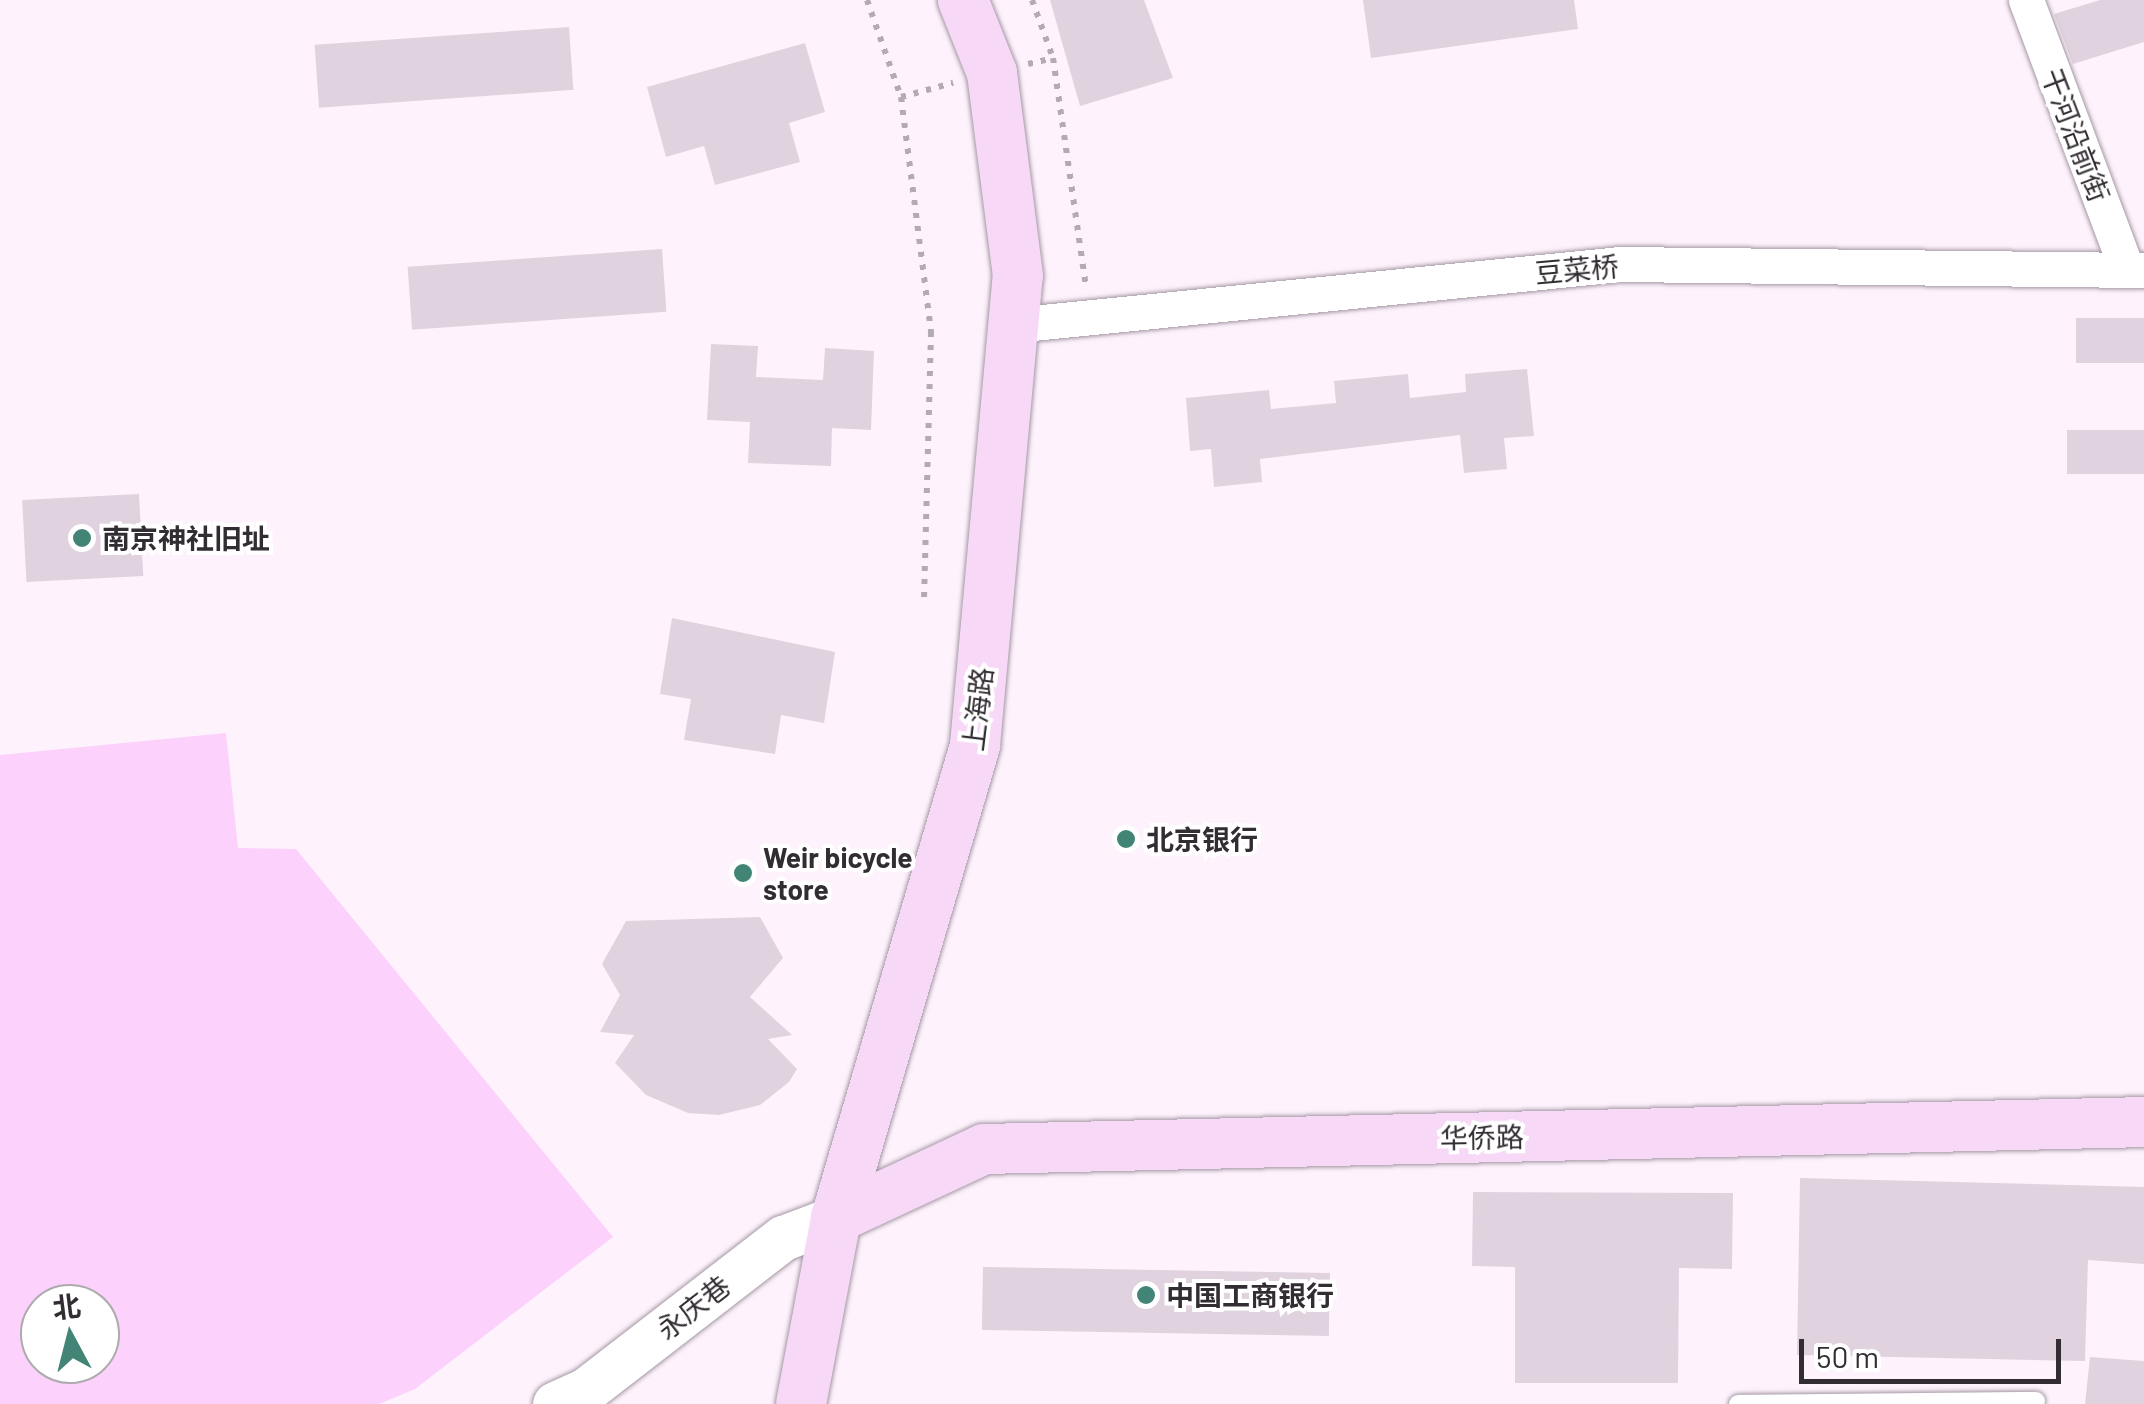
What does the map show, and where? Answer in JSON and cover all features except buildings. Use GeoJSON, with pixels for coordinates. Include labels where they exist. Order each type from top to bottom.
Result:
{"type":"FeatureCollection","features":[{"type":"Feature","properties":{"kind":"main road","name":"上海路"},"geometry":{"type":"LineString","coordinates":[[802,1404],[836,1218],[975,745],[1018,276],[992,73],[963,0]]}},
{"type":"Feature","properties":{"kind":"main road","name":"华侨路"},"geometry":{"type":"LineString","coordinates":[[836,1218],[984,1149],[2144,1122]]}},
{"type":"Feature","properties":{"kind":"street","name":"干河沿前街"},"geometry":{"type":"LineString","coordinates":[[2026,0],[2136,270]]}},
{"type":"Feature","properties":{"kind":"street","name":"豆菜桥"},"geometry":{"type":"LineString","coordinates":[[1013,325],[1620,264],[2136,270]]}},
{"type":"Feature","properties":{"kind":"street","name":"永庆巷"},"geometry":{"type":"LineString","coordinates":[[585,1399],[783,1238],[836,1218]]}},
{"type":"Feature","properties":{"kind":"lane"},"geometry":{"type":"LineString","coordinates":[[1738,1404],[2036,1400]]}},
{"type":"Feature","properties":{"kind":"path"},"geometry":{"type":"LineString","coordinates":[[867,0],[901,96],[931,332],[924,599]]}},
{"type":"Feature","properties":{"kind":"path"},"geometry":{"type":"LineString","coordinates":[[1032,0],[1053,58],[1090,318]]}},
{"type":"Feature","properties":{"kind":"shaded area"},"geometry":{"type":"Polygon","coordinates":[[[226,733],[238,848],[296,849],[613,1237],[415,1389],[379,1404],[0,1404],[0,755],[226,733]]]}},
{"type":"Feature","properties":{"kind":"place","name":"南京神社旧址"},"geometry":{"type":"Point","coordinates":[82,538]}},
{"type":"Feature","properties":{"kind":"place","name":"北京银行"},"geometry":{"type":"Point","coordinates":[1126,839]}},
{"type":"Feature","properties":{"kind":"place","name":"Weir bicycle store"},"geometry":{"type":"Point","coordinates":[743,873]}},
{"type":"Feature","properties":{"kind":"place","name":"中国工商银行"},"geometry":{"type":"Point","coordinates":[1146,1295]}}]}
